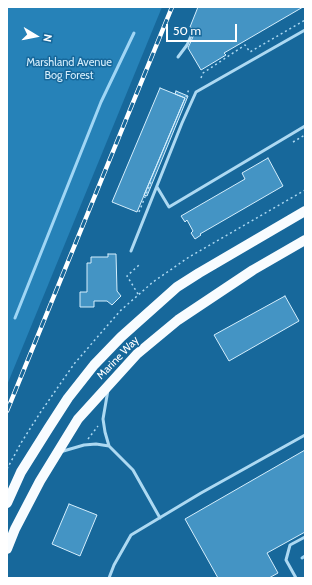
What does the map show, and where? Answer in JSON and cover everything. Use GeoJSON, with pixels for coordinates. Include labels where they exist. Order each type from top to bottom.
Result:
{"type":"FeatureCollection","features":[{"type":"Feature","properties":{"kind":"main road","name":"Marine Way"},"geometry":{"type":"LineString","coordinates":[[7,502],[25,466],[68,398],[94,365],[121,337],[176,287],[305,211]]}},
{"type":"Feature","properties":{"kind":"main road","name":"Marine Way"},"geometry":{"type":"LineString","coordinates":[[7,549],[28,504],[78,419],[137,354],[178,320],[253,270],[305,240]]}},
{"type":"Feature","properties":{"kind":"lane"},"geometry":{"type":"LineString","coordinates":[[178,58],[187,45],[194,29]]}},
{"type":"Feature","properties":{"kind":"lane"},"geometry":{"type":"LineString","coordinates":[[131,251],[196,92],[305,30]]}},
{"type":"Feature","properties":{"kind":"lane"},"geometry":{"type":"LineString","coordinates":[[157,187],[169,207],[305,126]]}},
{"type":"Feature","properties":{"kind":"lane"},"geometry":{"type":"LineString","coordinates":[[109,385],[103,419],[109,446],[133,470],[160,518]]}},
{"type":"Feature","properties":{"kind":"lane"},"geometry":{"type":"LineString","coordinates":[[109,578],[114,565],[131,535],[201,493],[305,435]]}},
{"type":"Feature","properties":{"kind":"lane"},"geometry":{"type":"LineString","coordinates":[[57,453],[84,445],[109,446]]}},
{"type":"Feature","properties":{"kind":"lane"},"geometry":{"type":"LineString","coordinates":[[296,578],[286,560],[290,545],[305,537]]}},
{"type":"Feature","properties":{"kind":"path"},"geometry":{"type":"LineString","coordinates":[[201,78],[203,73],[246,45],[250,52],[305,20]]}},
{"type":"Feature","properties":{"kind":"path"},"geometry":{"type":"LineString","coordinates":[[293,142],[305,135]]}},
{"type":"Feature","properties":{"kind":"path"},"geometry":{"type":"LineString","coordinates":[[138,295],[127,276],[139,265]]}},
{"type":"Feature","properties":{"kind":"path"},"geometry":{"type":"LineString","coordinates":[[88,439],[99,425]]}},
{"type":"Feature","properties":{"kind":"green space","name":"Marshland Avenue Bog Forest"},"geometry":{"type":"Polygon","coordinates":[[[7,7],[162,7],[7,385],[7,7]]]}},
{"type":"Feature","properties":{"kind":"building"},"geometry":{"type":"Polygon","coordinates":[[[198,7],[303,7],[224,53],[226,55],[201,70],[188,48],[196,30],[190,27],[198,7]]]}},
{"type":"Feature","properties":{"kind":"building"},"geometry":{"type":"Polygon","coordinates":[[[160,88],[185,98],[137,212],[112,202],[160,88]]]}},
{"type":"Feature","properties":{"kind":"building"},"geometry":{"type":"Polygon","coordinates":[[[176,91],[188,96],[147,196],[144,195],[185,98],[175,94],[176,91]]]}},
{"type":"Feature","properties":{"kind":"building"},"geometry":{"type":"Polygon","coordinates":[[[268,158],[283,186],[200,234],[201,235],[195,239],[191,233],[193,231],[187,220],[185,222],[181,216],[245,179],[242,173],[268,158]]]}},
{"type":"Feature","properties":{"kind":"building"},"geometry":{"type":"Polygon","coordinates":[[[108,254],[116,254],[117,291],[121,296],[112,305],[107,301],[94,301],[94,307],[80,307],[80,292],[87,292],[87,263],[91,263],[91,257],[108,257],[108,254]]]}},
{"type":"Feature","properties":{"kind":"building"},"geometry":{"type":"Polygon","coordinates":[[[285,296],[299,321],[229,361],[214,335],[285,296]]]}},
{"type":"Feature","properties":{"kind":"building"},"geometry":{"type":"Polygon","coordinates":[[[305,450],[305,532],[267,553],[278,573],[269,578],[218,578],[185,519],[305,450]]]}},
{"type":"Feature","properties":{"kind":"building"},"geometry":{"type":"Polygon","coordinates":[[[69,504],[97,515],[80,556],[52,544],[69,504]]]}},
{"type":"Feature","properties":{"kind":"waterway"},"geometry":{"type":"LineString","coordinates":[[15,318],[101,102],[134,33]]}},
{"type":"Feature","properties":{"kind":"railway"},"geometry":{"type":"LineString","coordinates":[[7,411],[172,7]]}}]}
